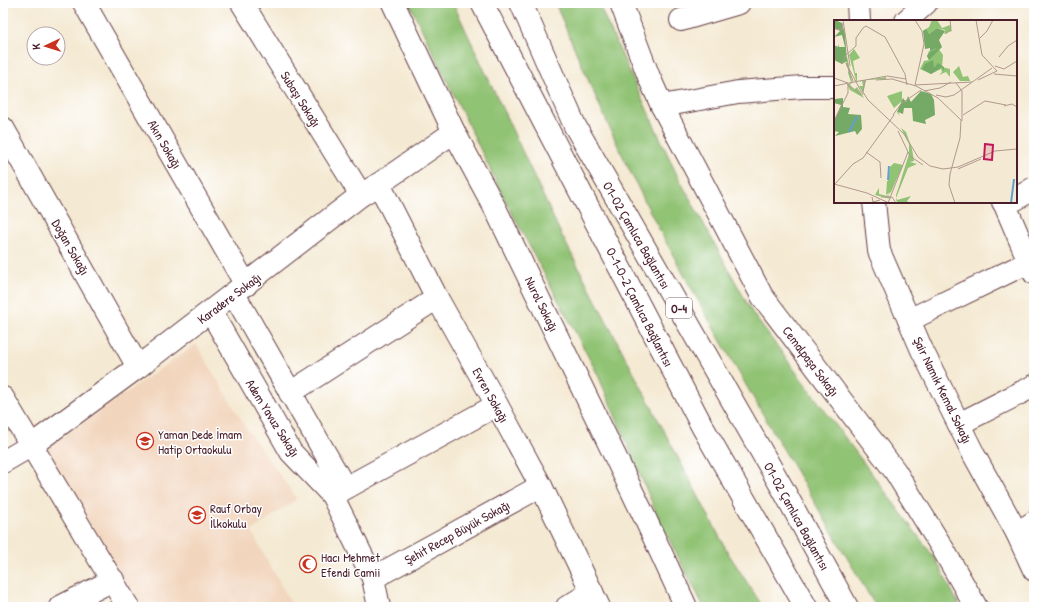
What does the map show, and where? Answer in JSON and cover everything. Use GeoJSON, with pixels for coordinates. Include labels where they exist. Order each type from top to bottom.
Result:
{"type":"FeatureCollection","features":[{"type":"Feature","properties":{"kind":"main road","name":"Akın Sokağı"},"geometry":{"type":"LineString","coordinates":[[84,3],[240,290]]}},
{"type":"Feature","properties":{"kind":"main road","name":"Subaşı Sokağı"},"geometry":{"type":"LineString","coordinates":[[242,3],[370,190]]}},
{"type":"Feature","properties":{"kind":"main road","name":"Nurol Sokağı"},"geometry":{"type":"LineString","coordinates":[[393,3],[454,132],[500,217],[644,516],[686,607]]}},
{"type":"Feature","properties":{"kind":"main road","name":"O-1-O-2 Çamlıca Bağlantısı"},"geometry":{"type":"LineString","coordinates":[[482,3],[702,426],[806,607]]}},
{"type":"Feature","properties":{"kind":"main road","name":"O1-O2 Çamlıca Bağlantısı"},"geometry":{"type":"LineString","coordinates":[[521,3],[575,126],[780,484],[847,607]]}},
{"type":"Feature","properties":{"kind":"main road","name":"Cemalpaşa Sokağı"},"geometry":{"type":"LineString","coordinates":[[621,3],[649,77],[662,106],[762,296],[894,470],[943,549],[976,607]]}},
{"type":"Feature","properties":{"kind":"main road"},"geometry":{"type":"LineString","coordinates":[[681,20],[739,3]]}},
{"type":"Feature","properties":{"kind":"main road"},"geometry":{"type":"LineString","coordinates":[[858,3],[859,20]]}},
{"type":"Feature","properties":{"kind":"main road"},"geometry":{"type":"LineString","coordinates":[[907,20],[923,4]]}},
{"type":"Feature","properties":{"kind":"main road"},"geometry":{"type":"LineString","coordinates":[[662,106],[738,92],[803,87],[834,87]]}},
{"type":"Feature","properties":{"kind":"main road","name":"Doğan Sokağı"},"geometry":{"type":"LineString","coordinates":[[3,128],[138,367]]}},
{"type":"Feature","properties":{"kind":"main road","name":"Karadere Sokağı"},"geometry":{"type":"LineString","coordinates":[[3,462],[32,445],[211,312],[370,190],[454,132]]}},
{"type":"Feature","properties":{"kind":"main road"},"geometry":{"type":"LineString","coordinates":[[1017,198],[1034,188]]}},
{"type":"Feature","properties":{"kind":"main road","name":"Evren Sokağı"},"geometry":{"type":"LineString","coordinates":[[370,190],[437,298],[497,405],[541,486],[596,600]]}},
{"type":"Feature","properties":{"kind":"main road","name":"Şair Namık Kemal Sokağı"},"geometry":{"type":"LineString","coordinates":[[874,203],[879,251],[909,320],[959,424],[1026,527],[1034,570]]}},
{"type":"Feature","properties":{"kind":"main road"},"geometry":{"type":"LineString","coordinates":[[909,320],[1032,268],[1009,203]]}},
{"type":"Feature","properties":{"kind":"main road","name":"Adem Yavuz Sokağı"},"geometry":{"type":"LineString","coordinates":[[240,290],[339,492],[373,578],[379,607]]}},
{"type":"Feature","properties":{"kind":"main road"},"geometry":{"type":"LineString","coordinates":[[290,393],[437,298]]}},
{"type":"Feature","properties":{"kind":"main road","name":"Adem Yavuz Sokağı"},"geometry":{"type":"LineString","coordinates":[[211,312],[291,452],[339,492]]}},
{"type":"Feature","properties":{"kind":"main road"},"geometry":{"type":"LineString","coordinates":[[959,424],[1034,386]]}},
{"type":"Feature","properties":{"kind":"main road"},"geometry":{"type":"LineString","coordinates":[[3,398],[128,607]]}},
{"type":"Feature","properties":{"kind":"main road"},"geometry":{"type":"LineString","coordinates":[[339,492],[497,405]]}},
{"type":"Feature","properties":{"kind":"main road","name":"Şehit Recep Büyük Sokağı"},"geometry":{"type":"LineString","coordinates":[[373,578],[541,486]]}},
{"type":"Feature","properties":{"kind":"main road"},"geometry":{"type":"LineString","coordinates":[[60,607],[113,580]]}},
{"type":"Feature","properties":{"kind":"main road"},"geometry":{"type":"LineString","coordinates":[[567,607],[596,600]]}},
{"type":"Feature","properties":{"kind":"shaded area"},"geometry":{"type":"Polygon","coordinates":[[[196,344],[248,431],[297,499],[251,531],[293,607],[139,607],[95,531],[43,451],[196,344]]]}},
{"type":"Feature","properties":{"kind":"green space"},"geometry":{"type":"Polygon","coordinates":[[[409,3],[453,3],[561,234],[728,553],[763,607],[704,607],[660,522],[598,375],[506,202],[409,3]]]}},
{"type":"Feature","properties":{"kind":"green space"},"geometry":{"type":"Polygon","coordinates":[[[555,3],[598,3],[677,175],[753,314],[936,560],[960,607],[876,607],[739,373],[660,231],[618,147],[555,3]]]}},
{"type":"Feature","properties":{"kind":"place","name":"Yaman Dede İmam Hatip Ortaokulu"},"geometry":{"type":"Point","coordinates":[145,441]}},
{"type":"Feature","properties":{"kind":"place","name":"Rauf Orbay İlkokulu"},"geometry":{"type":"Point","coordinates":[197,515]}},
{"type":"Feature","properties":{"kind":"place","name":"Hacı Mehmet Efendi Camii"},"geometry":{"type":"Point","coordinates":[308,564]}}]}
